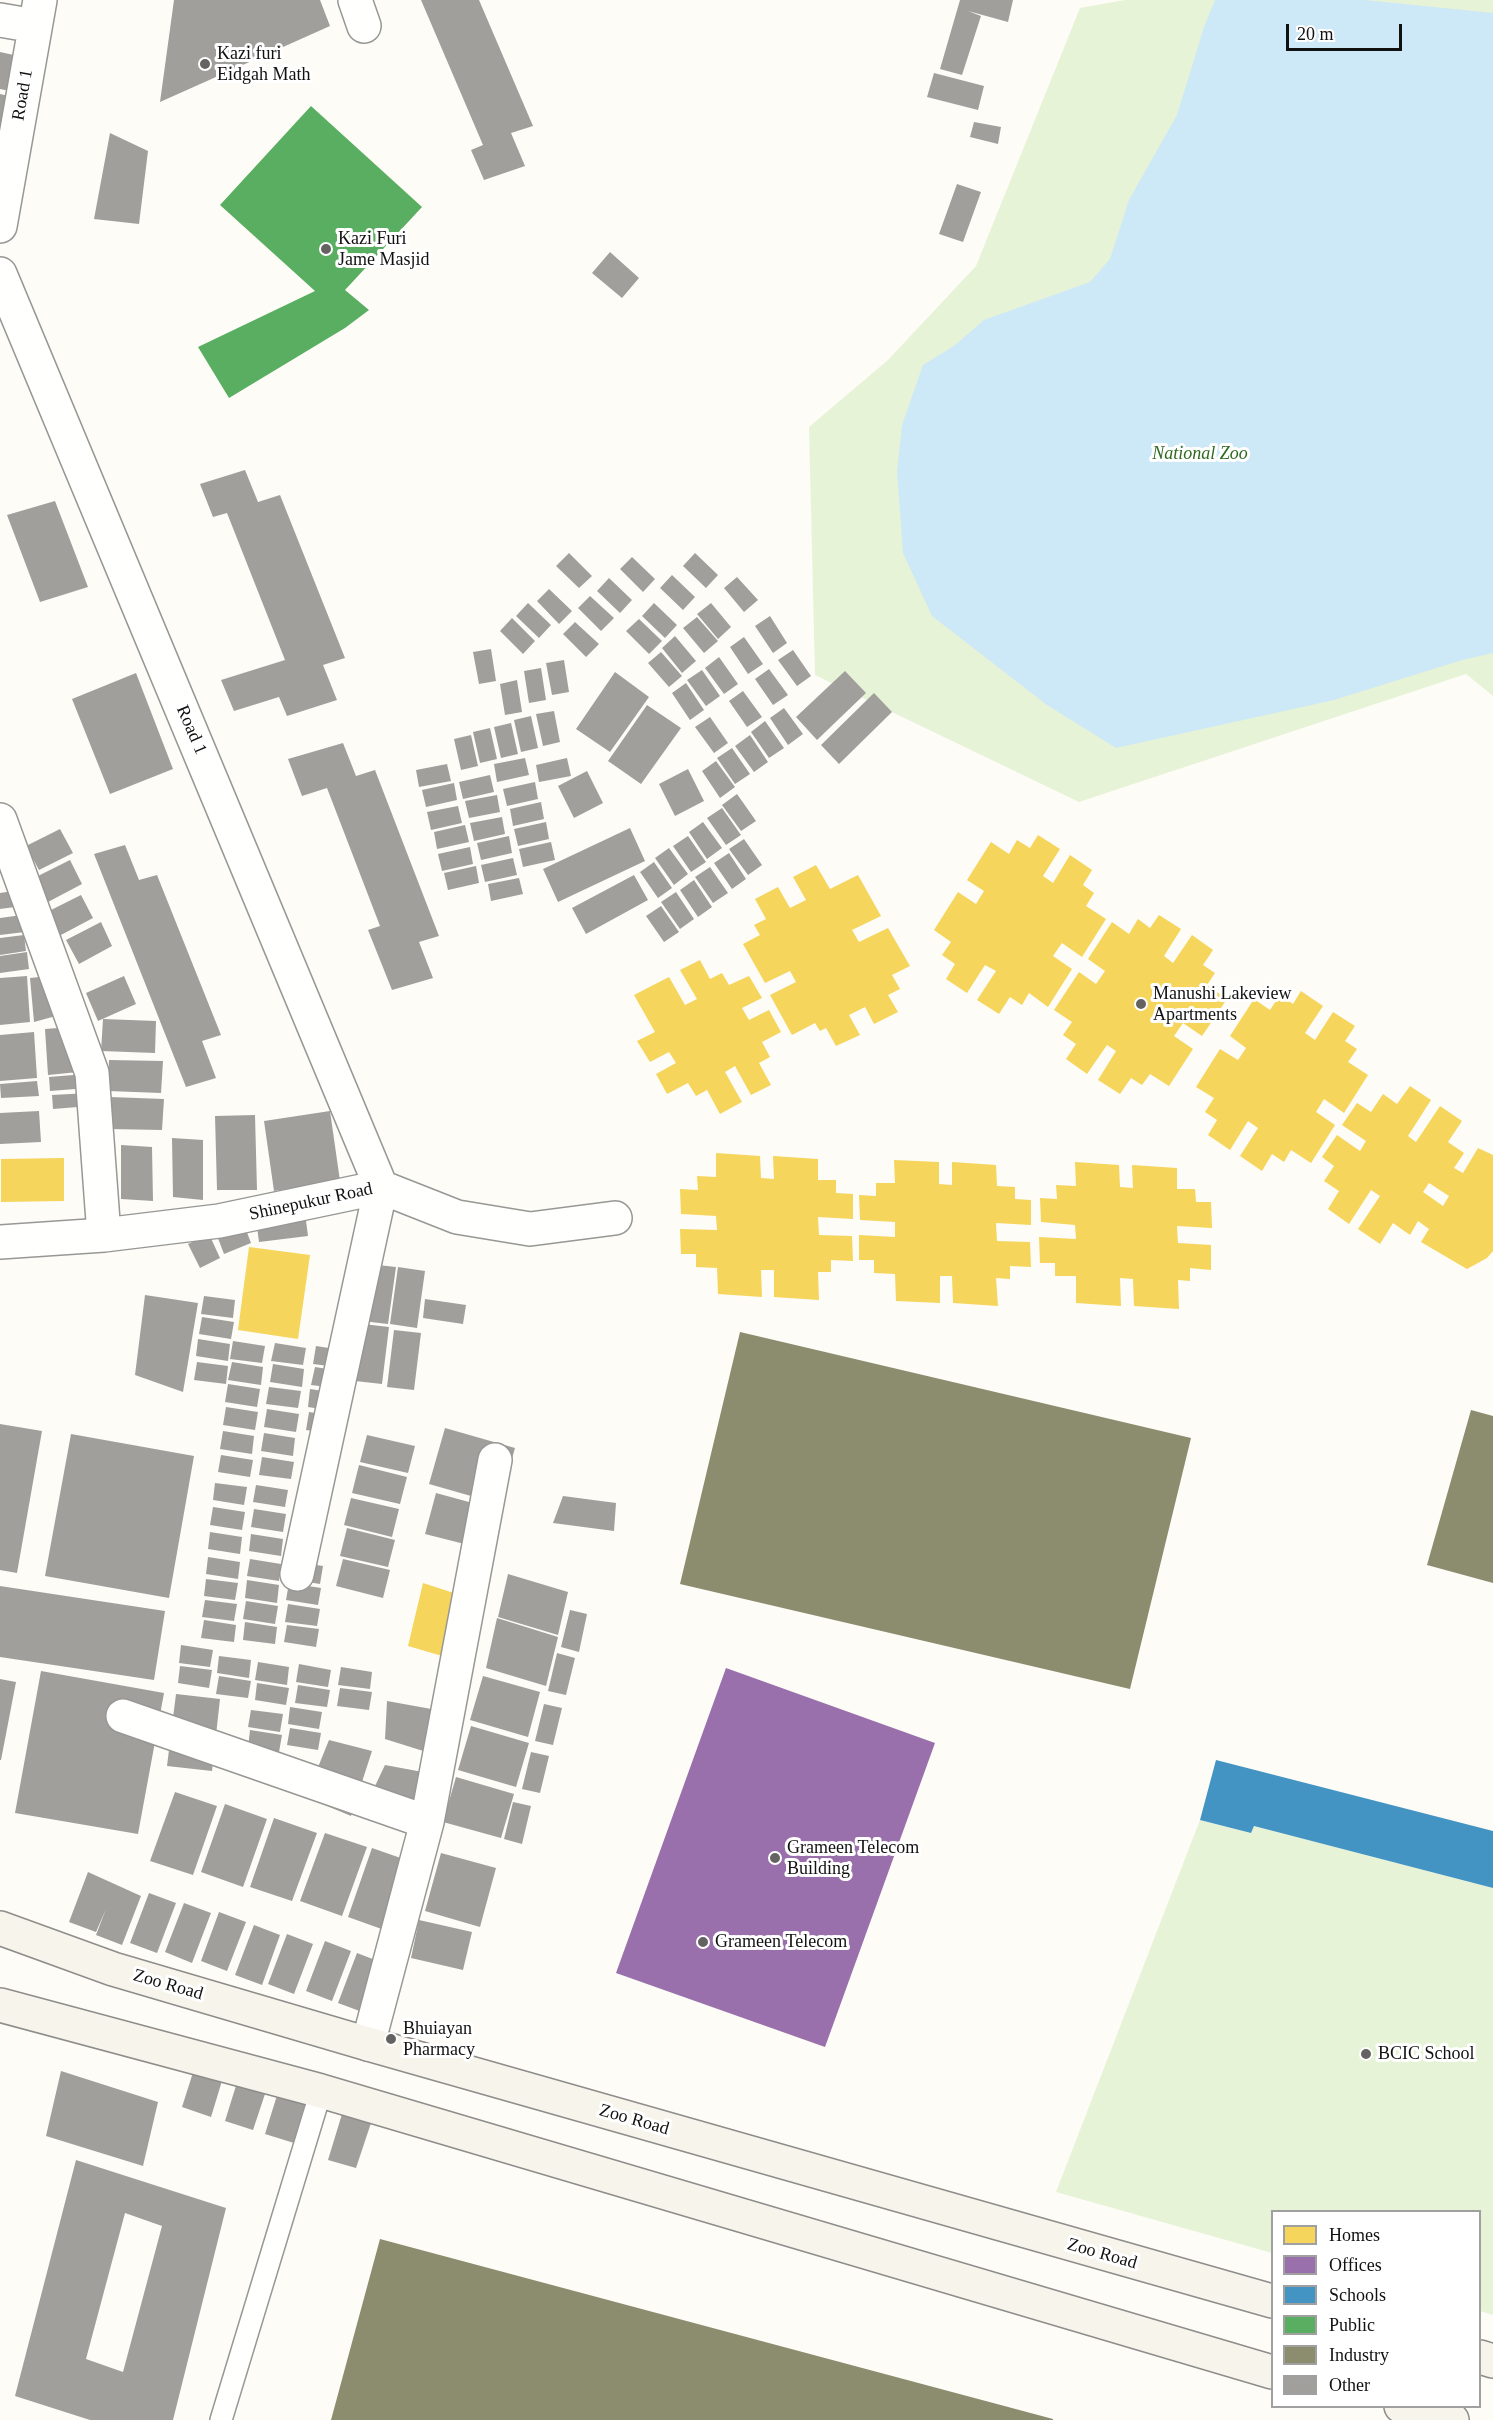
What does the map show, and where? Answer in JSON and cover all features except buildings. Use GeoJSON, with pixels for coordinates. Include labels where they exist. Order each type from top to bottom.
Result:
{"type":"FeatureCollection","features":[{"type":"Feature","properties":{"kind":"main road","name":"Zoo Road"},"geometry":{"type":"LineString","coordinates":[[0,1928],[113,1969],[368,2044],[1271,2301]]}},
{"type":"Feature","properties":{"kind":"main road"},"geometry":{"type":"LineString","coordinates":[[0,2005],[321,2091],[1271,2372]]}},
{"type":"Feature","properties":{"kind":"main road"},"geometry":{"type":"LineString","coordinates":[[1408,2408],[1452,2420]]}},
{"type":"Feature","properties":{"kind":"street"},"geometry":{"type":"LineString","coordinates":[[0,20],[38,13]]}},
{"type":"Feature","properties":{"kind":"street","name":"Road 1"},"geometry":{"type":"LineString","coordinates":[[0,226],[38,13]]}},
{"type":"Feature","properties":{"kind":"street","name":"Road 1"},"geometry":{"type":"LineString","coordinates":[[0,274],[381,1187]]}},
{"type":"Feature","properties":{"kind":"street"},"geometry":{"type":"LineString","coordinates":[[0,820],[92,1073],[104,1235]]}},
{"type":"Feature","properties":{"kind":"street"},"geometry":{"type":"LineString","coordinates":[[297,1574],[381,1187]]}},
{"type":"Feature","properties":{"kind":"street","name":"Shinepukur Road"},"geometry":{"type":"LineString","coordinates":[[0,1242],[104,1235],[219,1221],[381,1187],[457,1217],[530,1230],[615,1218]]}},
{"type":"Feature","properties":{"kind":"street"},"geometry":{"type":"LineString","coordinates":[[368,2044],[427,1822],[495,1460]]}},
{"type":"Feature","properties":{"kind":"street"},"geometry":{"type":"LineString","coordinates":[[123,1716],[427,1822]]}},
{"type":"Feature","properties":{"kind":"lane"},"geometry":{"type":"LineString","coordinates":[[220,2420],[321,2091]]}},
{"type":"Feature","properties":{"kind":"green space","name":"National Zoo"},"geometry":{"type":"Polygon","coordinates":[[[1125,0],[1493,0],[1493,696],[1466,674],[1079,802],[815,675],[809,427],[888,360],[976,266],[1080,8],[1125,0]]]}},
{"type":"Feature","properties":{"kind":"green space"},"geometry":{"type":"Polygon","coordinates":[[[1200,1820],[1251,1833],[1254,1826],[1493,1888],[1493,2315],[1481,2311],[1481,2210],[1271,2210],[1271,2253],[1056,2192],[1200,1820]]]}},
{"type":"Feature","properties":{"kind":"water","name":"National Zoo"},"geometry":{"type":"Polygon","coordinates":[[[1215,0],[1365,0],[1493,13],[1493,653],[1462,660],[1334,700],[1116,748],[1047,705],[932,616],[903,553],[897,472],[902,425],[923,365],[954,346],[984,320],[1090,282],[1110,259],[1129,200],[1177,115],[1204,27],[1215,0]]]}},
{"type":"Feature","properties":{"kind":"place","name":"Kazi furi Eidgah Math"},"geometry":{"type":"Point","coordinates":[205,64]}},
{"type":"Feature","properties":{"kind":"place","name":"Kazi Furi Jame Masjid"},"geometry":{"type":"Point","coordinates":[326,249]}},
{"type":"Feature","properties":{"kind":"place","name":"Manushi Lakeview Apartments"},"geometry":{"type":"Point","coordinates":[1141,1004]}},
{"type":"Feature","properties":{"kind":"place","name":"Grameen Telecom Building"},"geometry":{"type":"Point","coordinates":[775,1858]}},
{"type":"Feature","properties":{"kind":"place","name":"Grameen Telecom"},"geometry":{"type":"Point","coordinates":[703,1942]}},
{"type":"Feature","properties":{"kind":"place","name":"Bhuiayan Pharmacy"},"geometry":{"type":"Point","coordinates":[391,2039]}},
{"type":"Feature","properties":{"kind":"place","name":"BCIC School"},"geometry":{"type":"Point","coordinates":[1366,2054]}}]}
